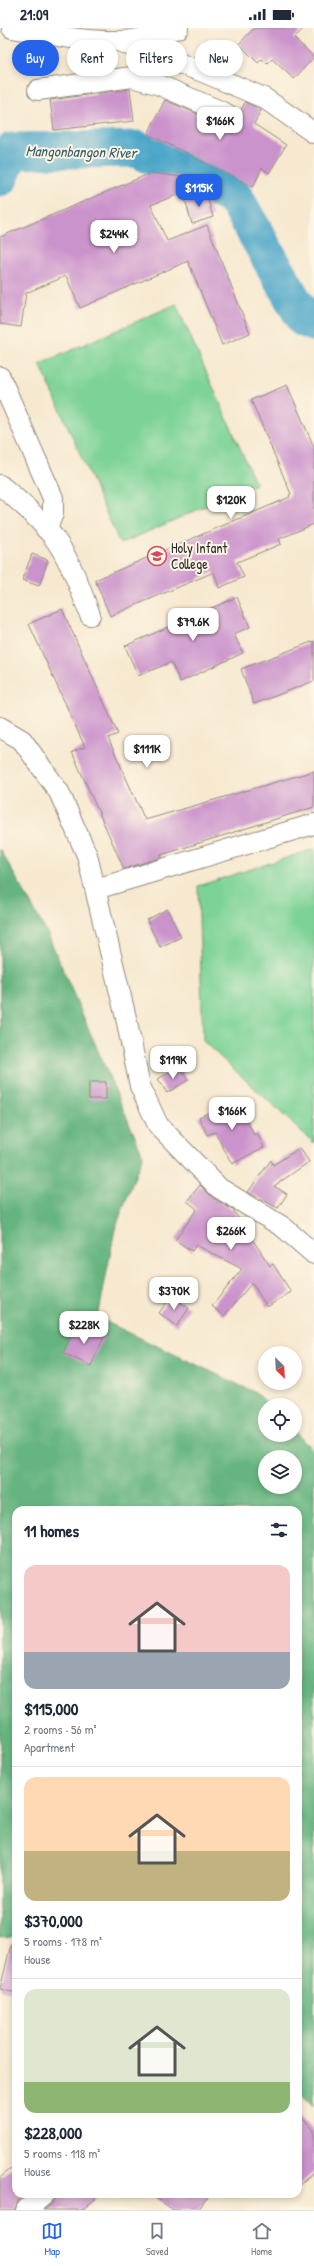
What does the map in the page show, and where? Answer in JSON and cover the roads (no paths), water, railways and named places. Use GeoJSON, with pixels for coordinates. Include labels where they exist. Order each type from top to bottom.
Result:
{"type":"FeatureCollection","features":[{"type":"Feature","properties":{"kind":"street"},"geometry":{"type":"LineString","coordinates":[[12,28],[64,37],[104,40]]}},
{"type":"Feature","properties":{"kind":"street"},"geometry":{"type":"LineString","coordinates":[[118,41],[158,35],[178,28]]}},
{"type":"Feature","properties":{"kind":"street"},"geometry":{"type":"LineString","coordinates":[[118,41],[126,44]]}},
{"type":"Feature","properties":{"kind":"street"},"geometry":{"type":"LineString","coordinates":[[187,66],[264,98],[314,133]]}},
{"type":"Feature","properties":{"kind":"street"},"geometry":{"type":"LineString","coordinates":[[38,90],[132,78],[157,84],[227,114]]}},
{"type":"Feature","properties":{"kind":"street"},"geometry":{"type":"LineString","coordinates":[[0,377],[53,498],[53,514],[46,529]]}},
{"type":"Feature","properties":{"kind":"street"},"geometry":{"type":"LineString","coordinates":[[0,485],[46,529],[57,542],[75,575],[90,615]]}},
{"type":"Feature","properties":{"kind":"street"},"geometry":{"type":"LineString","coordinates":[[0,727],[22,740],[59,792],[87,855],[140,1086],[158,1125],[219,1188],[284,1227],[314,1254]]}},
{"type":"Feature","properties":{"kind":"street"},"geometry":{"type":"LineString","coordinates":[[96,889],[314,824]]}},
{"type":"Feature","properties":{"kind":"street"},"geometry":{"type":"LineString","coordinates":[[26,2210],[40,2198]]}},
{"type":"Feature","properties":{"kind":"waterway","name":"Mangonbangon River"},"geometry":{"type":"LineString","coordinates":[[0,178],[11,151],[137,149],[236,199],[304,319],[314,323]]}},
{"type":"Feature","properties":{"kind":"place","name":"Holy Infant College"},"geometry":{"type":"Point","coordinates":[157,556]}}]}
